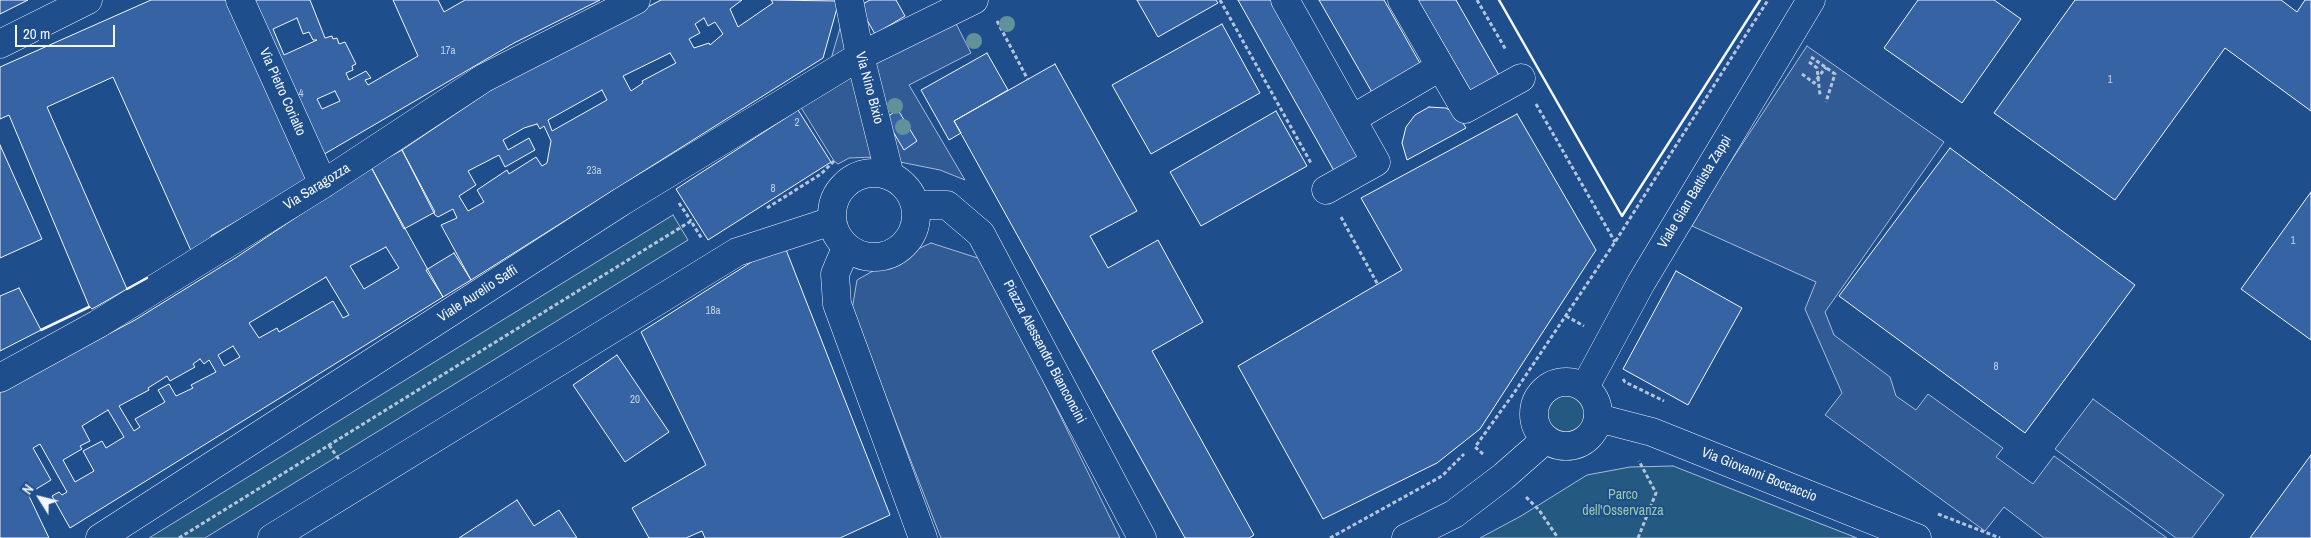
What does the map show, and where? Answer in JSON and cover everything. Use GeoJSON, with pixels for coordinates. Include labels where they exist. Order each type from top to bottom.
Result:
{"type":"FeatureCollection","features":[{"type":"Feature","properties":{"kind":"street"},"geometry":{"type":"LineString","coordinates":[[0,44],[88,0]]}},
{"type":"Feature","properties":{"kind":"street","name":"Via Pietro Corialto"},"geometry":{"type":"LineString","coordinates":[[240,0],[323,184]]}},
{"type":"Feature","properties":{"kind":"street","name":"Via Saragozza"},"geometry":{"type":"LineString","coordinates":[[0,378],[98,324],[323,184],[484,78],[636,0]]}},
{"type":"Feature","properties":{"kind":"street","name":"Via Nino Bixio"},"geometry":{"type":"LineString","coordinates":[[849,0],[860,56],[890,176]]}},
{"type":"Feature","properties":{"kind":"street","name":"Viale Aurelio Saffi"},"geometry":{"type":"LineString","coordinates":[[100,538],[621,202],[860,56],[974,0]]}},
{"type":"Feature","properties":{"kind":"street"},"geometry":{"type":"LineString","coordinates":[[1285,0],[1376,162],[1326,190]]}},
{"type":"Feature","properties":{"kind":"street"},"geometry":{"type":"LineString","coordinates":[[1402,0],[1465,109],[1521,78]]}},
{"type":"Feature","properties":{"kind":"street","name":"Viale Gian Battista Zappi"},"geometry":{"type":"LineString","coordinates":[[1585,388],[1641,283],[1811,0]]}},
{"type":"Feature","properties":{"kind":"street"},"geometry":{"type":"LineString","coordinates":[[1352,118],[1440,67]]}},
{"type":"Feature","properties":{"kind":"street"},"geometry":{"type":"LineString","coordinates":[[876,173],[890,176],[906,187],[915,205],[916,221],[912,235],[892,254],[870,258],[859,255],[846,248],[837,238],[832,221],[832,208],[840,190],[857,176],[876,173]]}},
{"type":"Feature","properties":{"kind":"street","name":"Piazza Alessandro Bianconcini"},"geometry":{"type":"LineString","coordinates":[[915,205],[947,205],[981,234],[1142,538]]}},
{"type":"Feature","properties":{"kind":"street"},"geometry":{"type":"LineString","coordinates":[[272,538],[737,252],[832,221]]}},
{"type":"Feature","properties":{"kind":"street"},"geometry":{"type":"LineString","coordinates":[[846,248],[836,274],[837,304],[923,538]]}},
{"type":"Feature","properties":{"kind":"street"},"geometry":{"type":"LineString","coordinates":[[1575,382],[1585,388],[1597,403],[1598,418],[1589,437],[1579,443],[1563,446],[1546,439],[1537,427],[1534,416],[1539,397],[1547,388],[1556,383],[1575,382]]}},
{"type":"Feature","properties":{"kind":"street","name":"Via Giovanni Boccaccio"},"geometry":{"type":"LineString","coordinates":[[1598,418],[1652,432],[1918,538]]}},
{"type":"Feature","properties":{"kind":"street"},"geometry":{"type":"LineString","coordinates":[[1406,538],[1454,514],[1504,476],[1546,439]]}},
{"type":"Feature","properties":{"kind":"path"},"geometry":{"type":"LineString","coordinates":[[1220,0],[1378,285]]}},
{"type":"Feature","properties":{"kind":"path"},"geometry":{"type":"LineString","coordinates":[[1477,0],[1615,242]]}},
{"type":"Feature","properties":{"kind":"path"},"geometry":{"type":"LineString","coordinates":[[1475,447],[1514,393],[1615,242],[1768,0]]}},
{"type":"Feature","properties":{"kind":"path"},"geometry":{"type":"LineString","coordinates":[[997,22],[1028,80]]}},
{"type":"Feature","properties":{"kind":"path"},"geometry":{"type":"LineString","coordinates":[[1807,54],[1835,74],[1826,102]]}},
{"type":"Feature","properties":{"kind":"path"},"geometry":{"type":"LineString","coordinates":[[1814,83],[1826,67]]}},
{"type":"Feature","properties":{"kind":"path"},"geometry":{"type":"LineString","coordinates":[[1817,68],[1820,95]]}},
{"type":"Feature","properties":{"kind":"path"},"geometry":{"type":"LineString","coordinates":[[761,212],[821,174],[834,162]]}},
{"type":"Feature","properties":{"kind":"path"},"geometry":{"type":"LineString","coordinates":[[179,538],[691,221],[706,245]]}},
{"type":"Feature","properties":{"kind":"path"},"geometry":{"type":"LineString","coordinates":[[1621,375],[1625,382],[1668,403]]}},
{"type":"Feature","properties":{"kind":"path"},"geometry":{"type":"LineString","coordinates":[[1330,538],[1442,476],[1464,454]]}},
{"type":"Feature","properties":{"kind":"path"},"geometry":{"type":"LineString","coordinates":[[1636,455],[1656,493],[1638,538]]}},
{"type":"Feature","properties":{"kind":"path"},"geometry":{"type":"LineString","coordinates":[[1539,510],[1558,538]]}},
{"type":"Feature","properties":{"kind":"path"},"geometry":{"type":"LineString","coordinates":[[1938,514],[2000,538]]}},
{"type":"Feature","properties":{"kind":"green space"},"geometry":{"type":"Polygon","coordinates":[[[673,215],[688,240],[205,538],[149,538],[673,215]]]}},
{"type":"Feature","properties":{"kind":"green space"},"geometry":{"type":"Polygon","coordinates":[[[1566,390],[1575,392],[1583,397],[1588,405],[1590,414],[1588,423],[1583,431],[1575,436],[1566,438],[1557,436],[1549,431],[1544,423],[1542,414],[1544,405],[1549,397],[1557,392],[1566,390]]]}},
{"type":"Feature","properties":{"kind":"green space","name":"Parco dell'Osservanza"},"geometry":{"type":"Polygon","coordinates":[[[1673,466],[1857,538],[1480,538],[1521,516],[1587,475],[1630,467],[1673,466]]]}},
{"type":"Feature","properties":{"kind":"shaded area"},"geometry":{"type":"Polygon","coordinates":[[[945,2],[971,53],[909,85],[965,180],[940,170],[875,157],[849,158],[838,164],[834,161],[794,96],[831,59],[841,25],[868,32],[874,40],[945,2]]]}},
{"type":"Feature","properties":{"kind":"shaded area"},"geometry":{"type":"Polygon","coordinates":[[[1807,46],[1944,142],[1825,312],[1834,335],[1890,377],[1896,396],[1916,410],[1928,394],[2003,448],[1996,457],[2033,484],[2054,456],[2167,538],[2044,538],[2004,507],[1985,531],[1825,415],[1842,393],[1805,309],[1816,282],[1692,226],[1720,178],[1807,46]]]}},
{"type":"Feature","properties":{"kind":"shaded area"},"geometry":{"type":"Polygon","coordinates":[[[931,243],[984,260],[1120,538],[941,538],[852,310],[857,280],[887,263],[931,243]]]}},
{"type":"Feature","properties":{"kind":"shaded area"},"geometry":{"type":"Polygon","coordinates":[[[2093,399],[2224,495],[2192,538],[2176,538],[2055,449],[2093,399]]]}},
{"type":"Feature","properties":{"kind":"building"},"geometry":{"type":"Polygon","coordinates":[[[0,0],[28,0],[0,14],[0,0]]]}},
{"type":"Feature","properties":{"kind":"building"},"geometry":{"type":"Polygon","coordinates":[[[151,0],[227,0],[309,179],[211,236],[212,240],[192,253],[113,77],[47,107],[127,289],[92,309],[89,306],[9,115],[0,119],[0,67],[151,0]]]}},
{"type":"Feature","properties":{"kind":"building"},"geometry":{"type":"Polygon","coordinates":[[[249,0],[310,0],[325,38],[332,36],[333,39],[337,38],[339,44],[345,42],[356,64],[352,66],[353,70],[346,73],[349,80],[366,71],[371,78],[365,80],[368,85],[418,56],[393,0],[438,0],[444,12],[465,0],[600,0],[514,43],[321,156],[249,0]],[[297,18],[273,29],[284,55],[317,40],[313,40],[309,32],[303,34],[297,18]],[[335,91],[317,99],[322,109],[340,101],[335,91]]]}},
{"type":"Feature","properties":{"kind":"building"},"geometry":{"type":"Polygon","coordinates":[[[661,0],[742,0],[730,9],[738,27],[773,3],[771,0],[839,1],[823,58],[471,280],[441,225],[457,218],[453,209],[438,217],[435,215],[402,150],[506,80],[661,0]],[[704,18],[695,24],[700,33],[689,39],[694,48],[709,43],[710,45],[723,34],[715,22],[708,26],[704,18]],[[670,53],[623,76],[631,91],[643,83],[642,81],[676,63],[670,53]],[[602,90],[548,120],[552,131],[607,100],[602,90]],[[537,124],[524,128],[503,140],[508,150],[529,138],[535,150],[505,167],[499,155],[468,171],[476,185],[459,196],[468,211],[484,202],[477,190],[507,170],[509,174],[536,157],[542,166],[547,163],[551,141],[544,126],[540,129],[537,124]]]}},
{"type":"Feature","properties":{"kind":"building"},"geometry":{"type":"Polygon","coordinates":[[[870,0],[896,0],[905,16],[875,34],[859,6],[870,0]]]}},
{"type":"Feature","properties":{"kind":"building"},"geometry":{"type":"Polygon","coordinates":[[[1137,0],[1216,0],[1218,3],[1158,37],[1137,0]]]}},
{"type":"Feature","properties":{"kind":"building"},"geometry":{"type":"Polygon","coordinates":[[[1238,0],[1277,0],[1366,159],[1337,176],[1238,0]]]}},
{"type":"Feature","properties":{"kind":"building"},"geometry":{"type":"Polygon","coordinates":[[[1319,0],[1384,0],[1421,65],[1373,94],[1319,0]]]}},
{"type":"Feature","properties":{"kind":"building"},"geometry":{"type":"Polygon","coordinates":[[[1418,0],[1456,0],[1500,77],[1472,93],[1418,0]]]}},
{"type":"Feature","properties":{"kind":"building"},"geometry":{"type":"Polygon","coordinates":[[[1918,0],[1994,0],[2021,19],[1962,103],[1884,48],[1918,0]]]}},
{"type":"Feature","properties":{"kind":"building"},"geometry":{"type":"Polygon","coordinates":[[[2075,0],[2281,0],[2297,12],[2305,0],[2311,0],[2311,111],[2225,48],[2115,200],[1994,113],[2075,0]]]}},
{"type":"Feature","properties":{"kind":"building"},"geometry":{"type":"Polygon","coordinates":[[[1222,24],[1260,93],[1151,154],[1112,85],[1222,24]]]}},
{"type":"Feature","properties":{"kind":"building"},"geometry":{"type":"Polygon","coordinates":[[[987,53],[1008,90],[954,121],[961,133],[949,140],[921,90],[987,53]]]}},
{"type":"Feature","properties":{"kind":"building"},"geometry":{"type":"Polygon","coordinates":[[[1055,64],[1137,211],[1090,236],[1108,268],[1158,240],[1203,322],[1152,351],[1254,535],[1249,538],[1185,538],[954,121],[1055,64]]]}},
{"type":"Feature","properties":{"kind":"building"},"geometry":{"type":"Polygon","coordinates":[[[1429,107],[1446,108],[1459,116],[1466,128],[1407,160],[1402,143],[1406,127],[1415,115],[1429,107]]]}},
{"type":"Feature","properties":{"kind":"building"},"geometry":{"type":"Polygon","coordinates":[[[798,110],[831,162],[708,240],[676,189],[798,110]]]}},
{"type":"Feature","properties":{"kind":"building"},"geometry":{"type":"Polygon","coordinates":[[[898,110],[917,141],[904,150],[885,118],[898,110]]]}},
{"type":"Feature","properties":{"kind":"building"},"geometry":{"type":"Polygon","coordinates":[[[1276,111],[1307,166],[1201,226],[1170,172],[1276,111]]]}},
{"type":"Feature","properties":{"kind":"building"},"geometry":{"type":"Polygon","coordinates":[[[1517,114],[1596,250],[1480,429],[1437,463],[1323,519],[1238,366],[1402,270],[1361,198],[1517,114]]]}},
{"type":"Feature","properties":{"kind":"building"},"geometry":{"type":"Polygon","coordinates":[[[0,145],[42,239],[0,258],[0,145]]]}},
{"type":"Feature","properties":{"kind":"building"},"geometry":{"type":"Polygon","coordinates":[[[1950,148],[2135,285],[2025,433],[1839,296],[1950,148]]]}},
{"type":"Feature","properties":{"kind":"building"},"geometry":{"type":"Polygon","coordinates":[[[402,150],[435,212],[404,229],[371,167],[402,150]]]}},
{"type":"Feature","properties":{"kind":"building"},"geometry":{"type":"Polygon","coordinates":[[[371,167],[443,297],[70,528],[52,496],[59,492],[62,495],[67,492],[40,444],[33,448],[51,480],[28,494],[49,538],[0,538],[0,392],[135,320],[237,257],[371,167]],[[386,247],[350,266],[364,289],[399,268],[386,247]],[[326,277],[249,323],[259,338],[277,328],[279,332],[333,301],[343,318],[349,315],[326,277]],[[233,346],[218,355],[224,366],[240,357],[233,346]],[[200,359],[193,364],[195,367],[170,381],[167,376],[148,388],[149,390],[119,406],[134,431],[140,427],[135,419],[165,402],[158,390],[169,384],[176,396],[193,388],[191,385],[216,372],[209,360],[204,364],[200,359]],[[108,410],[82,426],[90,441],[80,446],[82,449],[63,460],[75,482],[94,471],[83,451],[102,441],[106,448],[124,437],[108,410]]]}},
{"type":"Feature","properties":{"kind":"building"},"geometry":{"type":"Polygon","coordinates":[[[2311,192],[2311,340],[2241,289],[2311,192]]]}},
{"type":"Feature","properties":{"kind":"building"},"geometry":{"type":"Polygon","coordinates":[[[783,242],[890,515],[840,538],[705,538],[702,531],[686,538],[649,538],[632,508],[706,465],[641,332],[783,242]]]}},
{"type":"Feature","properties":{"kind":"building"},"geometry":{"type":"Polygon","coordinates":[[[454,253],[471,280],[443,297],[426,270],[454,253]]]}},
{"type":"Feature","properties":{"kind":"building"},"geometry":{"type":"Polygon","coordinates":[[[1676,271],[1742,308],[1688,405],[1623,369],[1676,271]]]}},
{"type":"Feature","properties":{"kind":"building"},"geometry":{"type":"Polygon","coordinates":[[[19,288],[41,330],[0,351],[0,296],[19,288]]]}},
{"type":"Feature","properties":{"kind":"building"},"geometry":{"type":"Polygon","coordinates":[[[617,355],[669,432],[625,462],[573,385],[617,355]]]}},
{"type":"Feature","properties":{"kind":"building"},"geometry":{"type":"Polygon","coordinates":[[[2311,455],[2311,538],[2250,538],[2311,455]]]}},
{"type":"Feature","properties":{"kind":"building"},"geometry":{"type":"Polygon","coordinates":[[[517,500],[534,526],[559,510],[577,538],[459,538],[517,500]]]}},
{"type":"Feature","properties":{"kind":"wall"},"geometry":{"type":"LineString","coordinates":[[1499,0],[1622,216],[1760,0]]}},
{"type":"Feature","properties":{"kind":"wall"},"geometry":{"type":"LineString","coordinates":[[127,289],[147,278]]}},
{"type":"Feature","properties":{"kind":"wall"},"geometry":{"type":"LineString","coordinates":[[41,330],[89,307]]}}]}
